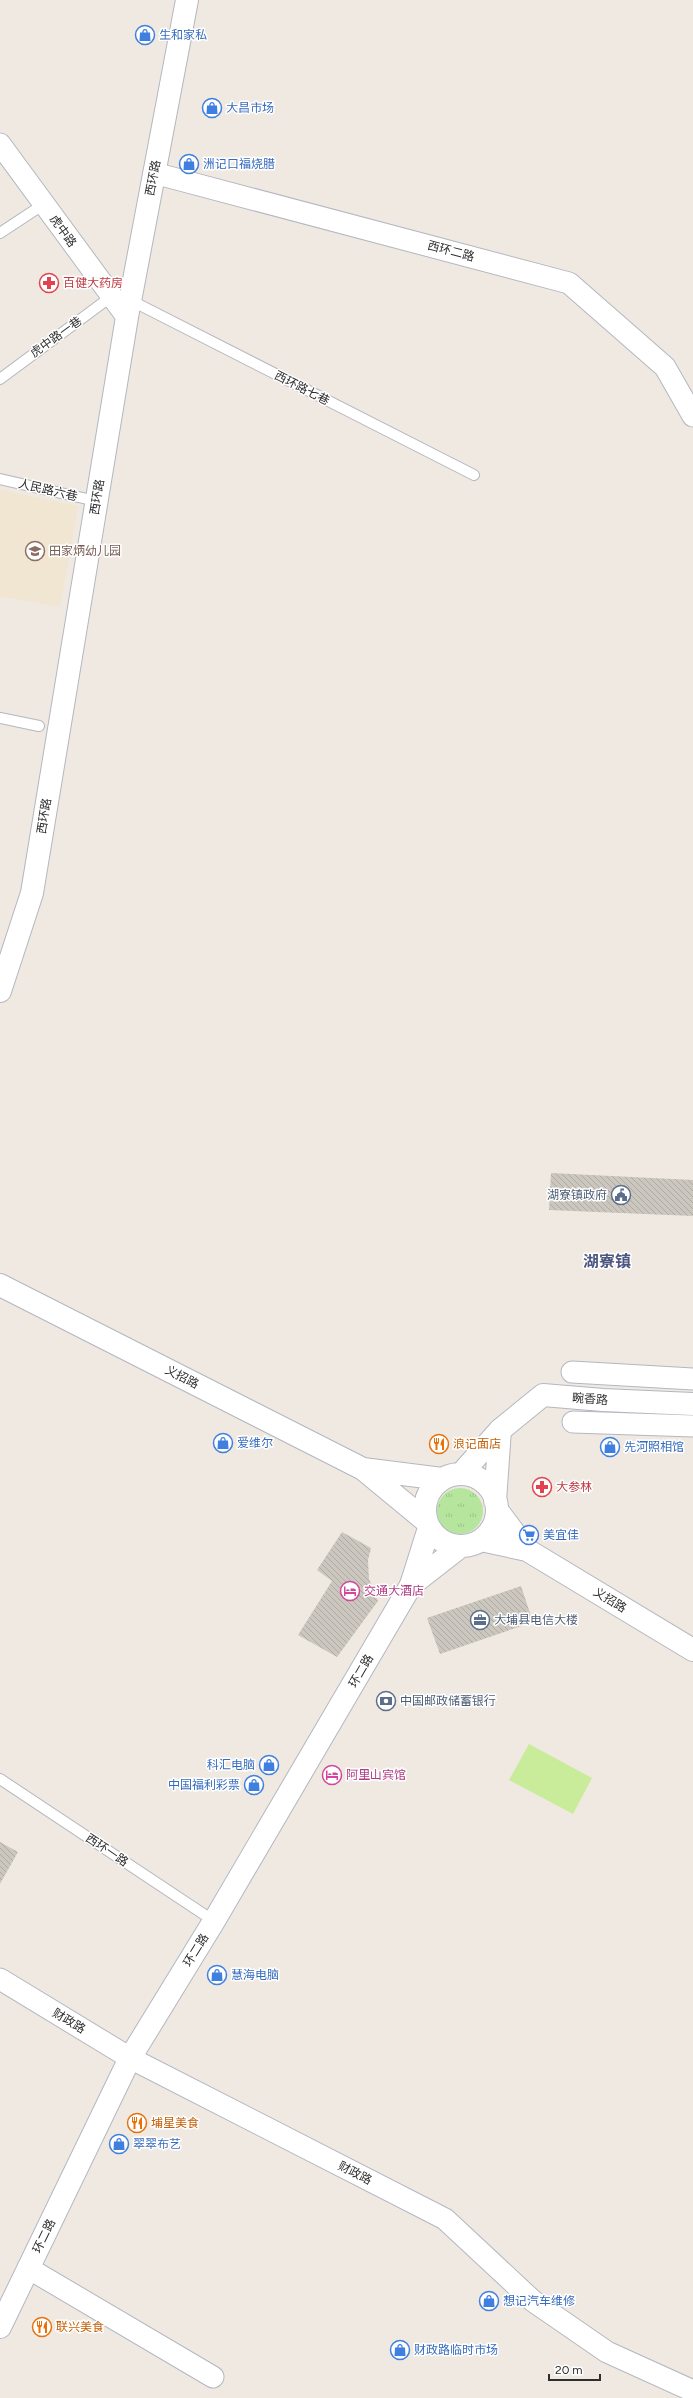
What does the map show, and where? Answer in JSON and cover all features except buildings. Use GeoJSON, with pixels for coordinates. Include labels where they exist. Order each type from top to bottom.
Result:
{"type":"FeatureCollection","features":[{"type":"Feature","properties":{"kind":"main road","name":"西环路"},"geometry":{"type":"LineString","coordinates":[[0,991],[32,893],[96,501],[123,304],[154,173],[187,0]]}},
{"type":"Feature","properties":{"kind":"main road","name":"义招路"},"geometry":{"type":"LineString","coordinates":[[0,1285],[363,1469]]}},
{"type":"Feature","properties":{"kind":"main road","name":"畹香路"},"geometry":{"type":"LineString","coordinates":[[452,1476],[500,1430],[543,1395],[603,1400],[693,1404]]}},
{"type":"Feature","properties":{"kind":"main road"},"geometry":{"type":"LineString","coordinates":[[411,1584],[492,1528],[496,1505],[500,1430]]}},
{"type":"Feature","properties":{"kind":"main road"},"geometry":{"type":"LineString","coordinates":[[363,1469],[452,1476],[468,1474],[483,1482],[494,1495],[496,1505],[526,1550]]}},
{"type":"Feature","properties":{"kind":"main road"},"geometry":{"type":"LineString","coordinates":[[363,1469],[428,1525],[443,1542],[471,1543],[526,1550]]}},
{"type":"Feature","properties":{"kind":"main road"},"geometry":{"type":"LineString","coordinates":[[411,1584],[428,1525],[425,1504],[428,1493],[452,1476]]}},
{"type":"Feature","properties":{"kind":"main road","name":"义招路"},"geometry":{"type":"LineString","coordinates":[[526,1550],[693,1650]]}},
{"type":"Feature","properties":{"kind":"main road","name":"环二路"},"geometry":{"type":"LineString","coordinates":[[0,2327],[130,2058],[214,1921],[411,1584]]}},
{"type":"Feature","properties":{"kind":"street","name":"虎中路"},"geometry":{"type":"LineString","coordinates":[[0,144],[44,204],[123,304]]}},
{"type":"Feature","properties":{"kind":"street","name":"西环二路"},"geometry":{"type":"LineString","coordinates":[[154,173],[569,283],[665,367],[693,416]]}},
{"type":"Feature","properties":{"kind":"street"},"geometry":{"type":"LineString","coordinates":[[572,1372],[693,1378]]}},
{"type":"Feature","properties":{"kind":"street"},"geometry":{"type":"LineString","coordinates":[[573,1422],[693,1426]]}},
{"type":"Feature","properties":{"kind":"street","name":"财政路"},"geometry":{"type":"LineString","coordinates":[[0,1979],[130,2058],[445,2219],[533,2302],[607,2352],[693,2391]]}},
{"type":"Feature","properties":{"kind":"street"},"geometry":{"type":"LineString","coordinates":[[28,2268],[213,2377]]}},
{"type":"Feature","properties":{"kind":"lane"},"geometry":{"type":"LineString","coordinates":[[0,233],[44,204]]}},
{"type":"Feature","properties":{"kind":"lane","name":"虎中路一巷"},"geometry":{"type":"LineString","coordinates":[[0,378],[123,304]]}},
{"type":"Feature","properties":{"kind":"lane","name":"西环路七巷"},"geometry":{"type":"LineString","coordinates":[[123,304],[474,475]]}},
{"type":"Feature","properties":{"kind":"lane","name":"人民路六巷"},"geometry":{"type":"LineString","coordinates":[[0,479],[96,501]]}},
{"type":"Feature","properties":{"kind":"lane"},"geometry":{"type":"LineString","coordinates":[[0,718],[39,726]]}},
{"type":"Feature","properties":{"kind":"lane","name":"西环一路"},"geometry":{"type":"LineString","coordinates":[[0,1779],[214,1921]]}},
{"type":"Feature","properties":{"kind":"shaded area","name":"田家炳幼儿园"},"geometry":{"type":"Polygon","coordinates":[[[0,490],[78,506],[60,607],[0,596],[0,490]]]}},
{"type":"Feature","properties":{"kind":"green space"},"geometry":{"type":"Polygon","coordinates":[[[455,1488],[465,1488],[473,1492],[479,1498],[483,1506],[483,1516],[479,1524],[473,1530],[465,1534],[455,1534],[447,1530],[441,1524],[437,1516],[437,1506],[441,1498],[447,1492],[455,1488]]]}},
{"type":"Feature","properties":{"kind":"green space"},"geometry":{"type":"Polygon","coordinates":[[[529,1744],[592,1778],[573,1814],[509,1780],[529,1744]]]}},
{"type":"Feature","properties":{"kind":"place","name":"生和家私"},"geometry":{"type":"Point","coordinates":[145,35]}},
{"type":"Feature","properties":{"kind":"place","name":"大昌市场"},"geometry":{"type":"Point","coordinates":[212,108]}},
{"type":"Feature","properties":{"kind":"place","name":"洲记口福烧腊"},"geometry":{"type":"Point","coordinates":[189,164]}},
{"type":"Feature","properties":{"kind":"place","name":"百健大药房"},"geometry":{"type":"Point","coordinates":[49,283]}},
{"type":"Feature","properties":{"kind":"place","name":"田家炳幼儿园"},"geometry":{"type":"Point","coordinates":[35,551]}},
{"type":"Feature","properties":{"kind":"place","name":"湖寮镇政府"},"geometry":{"type":"Point","coordinates":[621,1195]}},
{"type":"Feature","properties":{"kind":"place","name":"爱维尔"},"geometry":{"type":"Point","coordinates":[223,1443]}},
{"type":"Feature","properties":{"kind":"place","name":"浪记面店"},"geometry":{"type":"Point","coordinates":[439,1444]}},
{"type":"Feature","properties":{"kind":"place","name":"先河照相馆"},"geometry":{"type":"Point","coordinates":[610,1447]}},
{"type":"Feature","properties":{"kind":"place","name":"大参林"},"geometry":{"type":"Point","coordinates":[542,1487]}},
{"type":"Feature","properties":{"kind":"place","name":"美宜佳"},"geometry":{"type":"Point","coordinates":[529,1535]}},
{"type":"Feature","properties":{"kind":"place","name":"交通大酒店"},"geometry":{"type":"Point","coordinates":[350,1591]}},
{"type":"Feature","properties":{"kind":"place","name":"大埔县电信大楼"},"geometry":{"type":"Point","coordinates":[480,1620]}},
{"type":"Feature","properties":{"kind":"place","name":"中国邮政储蓄银行"},"geometry":{"type":"Point","coordinates":[386,1701]}},
{"type":"Feature","properties":{"kind":"place","name":"科汇电脑"},"geometry":{"type":"Point","coordinates":[269,1765]}},
{"type":"Feature","properties":{"kind":"place","name":"阿里山宾馆"},"geometry":{"type":"Point","coordinates":[332,1775]}},
{"type":"Feature","properties":{"kind":"place","name":"中国福利彩票"},"geometry":{"type":"Point","coordinates":[254,1785]}},
{"type":"Feature","properties":{"kind":"place","name":"慧海电脑"},"geometry":{"type":"Point","coordinates":[217,1975]}},
{"type":"Feature","properties":{"kind":"place","name":"埔星美食"},"geometry":{"type":"Point","coordinates":[137,2123]}},
{"type":"Feature","properties":{"kind":"place","name":"翠翠布艺"},"geometry":{"type":"Point","coordinates":[119,2144]}},
{"type":"Feature","properties":{"kind":"place","name":"想记汽车维修"},"geometry":{"type":"Point","coordinates":[489,2301]}},
{"type":"Feature","properties":{"kind":"place","name":"联兴美食"},"geometry":{"type":"Point","coordinates":[42,2327]}},
{"type":"Feature","properties":{"kind":"place","name":"财政路临时市场"},"geometry":{"type":"Point","coordinates":[400,2350]}},
{"type":"Feature","properties":{"kind":"district","name":"湖寮镇"},"geometry":{"type":"Point","coordinates":[607,1261]}}]}
